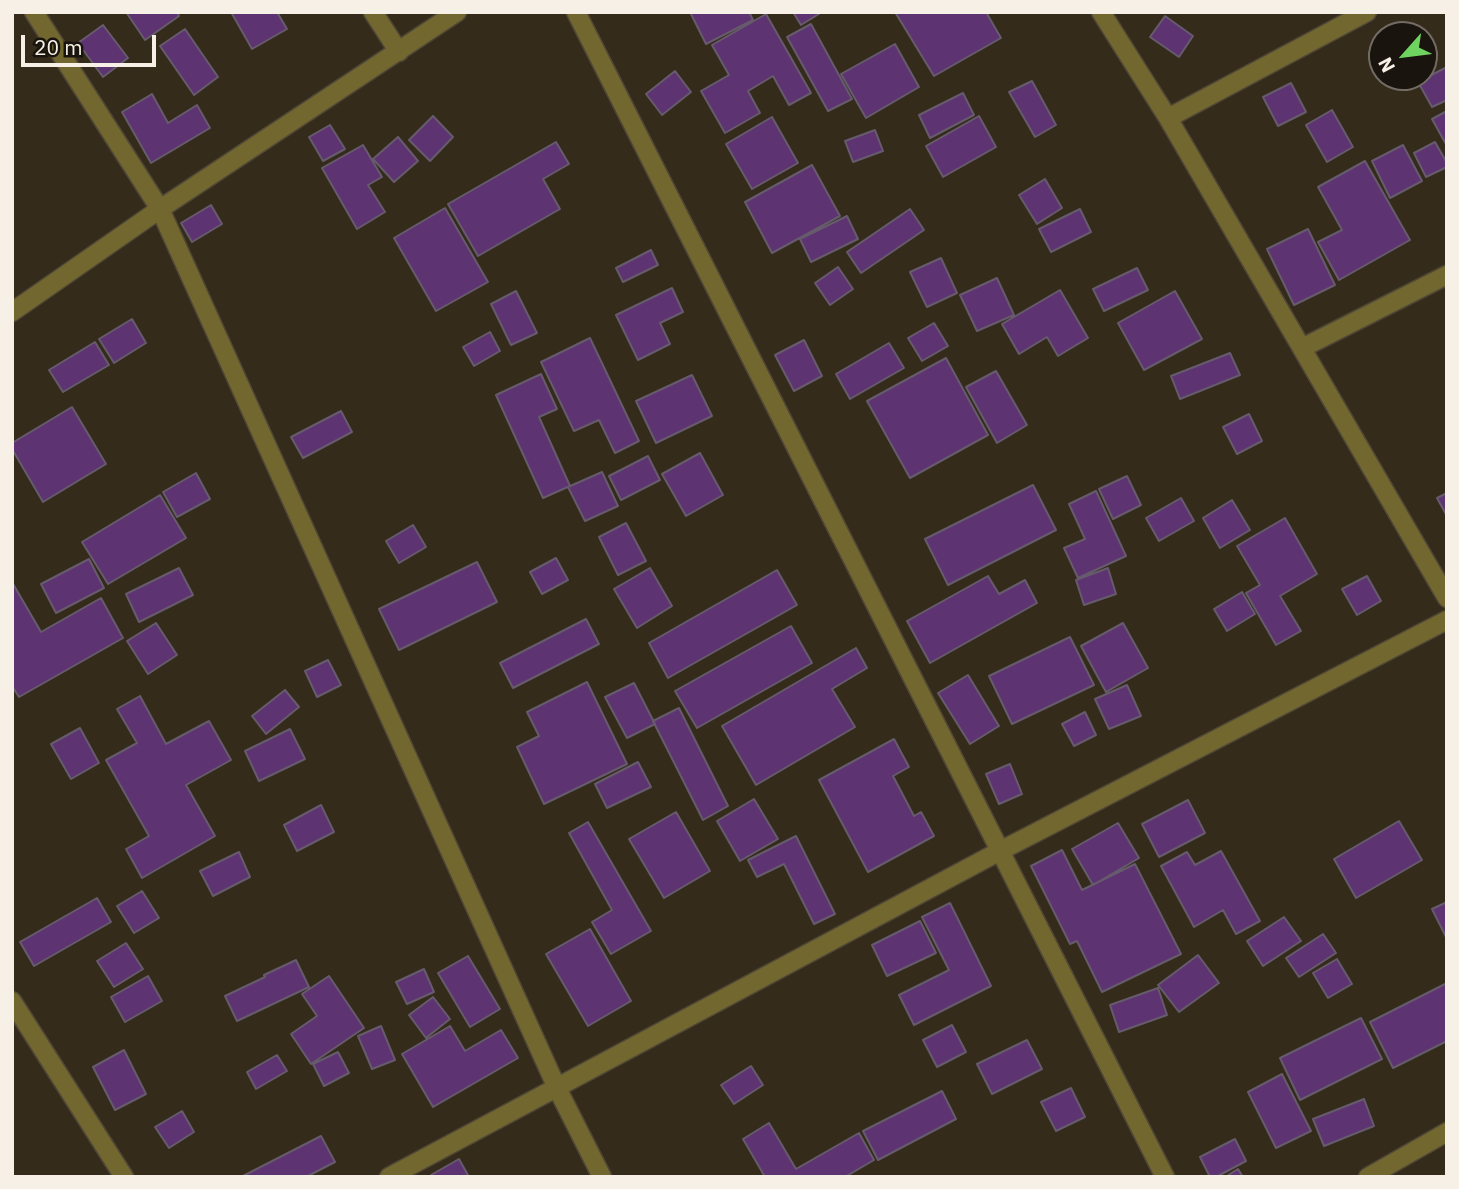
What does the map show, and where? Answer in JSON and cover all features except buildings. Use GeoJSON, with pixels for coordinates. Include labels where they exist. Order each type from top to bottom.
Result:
{"type":"FeatureCollection","features":[{"type":"Feature","properties":{"kind":"street"},"geometry":{"type":"LineString","coordinates":[[34,12],[160,209],[557,1088],[602,1177]]}},
{"type":"Feature","properties":{"kind":"street"},"geometry":{"type":"LineString","coordinates":[[373,12],[398,52]]}},
{"type":"Feature","properties":{"kind":"street"},"geometry":{"type":"LineString","coordinates":[[12,312],[160,209],[457,12]]}},
{"type":"Feature","properties":{"kind":"street"},"geometry":{"type":"LineString","coordinates":[[576,12],[1165,1177]]}},
{"type":"Feature","properties":{"kind":"street"},"geometry":{"type":"LineString","coordinates":[[1101,12],[1168,118],[1447,598]]}},
{"type":"Feature","properties":{"kind":"street"},"geometry":{"type":"LineString","coordinates":[[1168,118],[1367,12]]}},
{"type":"Feature","properties":{"kind":"street"},"geometry":{"type":"LineString","coordinates":[[1302,348],[1447,275]]}},
{"type":"Feature","properties":{"kind":"street"},"geometry":{"type":"LineString","coordinates":[[389,1177],[1000,851],[1447,620]]}},
{"type":"Feature","properties":{"kind":"street"},"geometry":{"type":"LineString","coordinates":[[12,1001],[124,1177]]}},
{"type":"Feature","properties":{"kind":"street"},"geometry":{"type":"LineString","coordinates":[[1368,1177],[1447,1132]]}}]}
